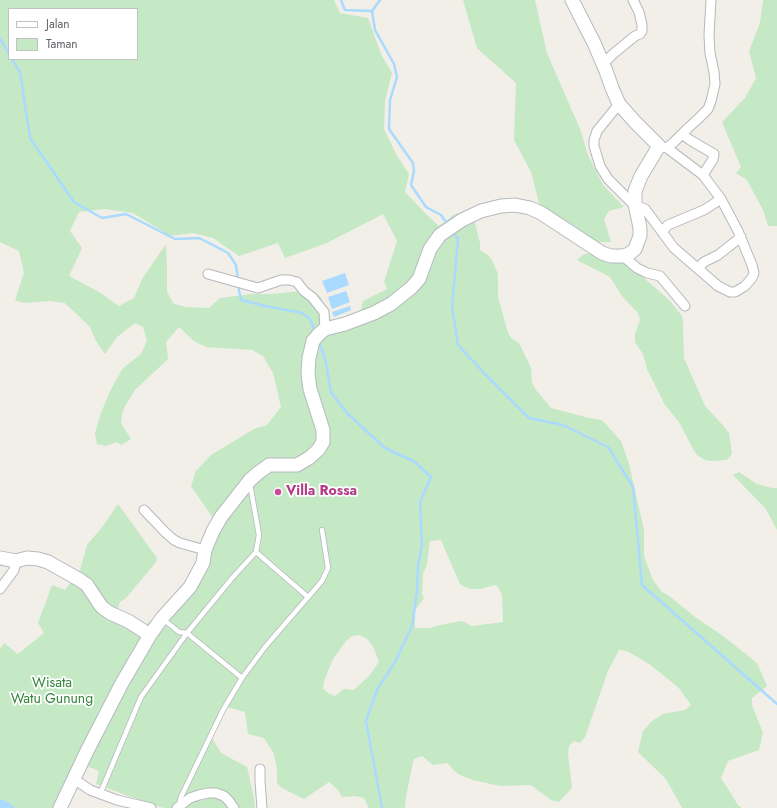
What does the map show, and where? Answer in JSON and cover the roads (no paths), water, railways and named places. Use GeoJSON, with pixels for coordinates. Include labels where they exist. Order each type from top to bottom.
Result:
{"type":"FeatureCollection","features":[{"type":"Feature","properties":{"kind":"street"},"geometry":{"type":"LineString","coordinates":[[572,0],[594,43],[619,104],[635,122],[663,147],[702,175],[721,199],[741,238],[754,273],[752,278],[745,286],[735,292],[730,292],[718,286],[674,248],[645,209],[636,207],[608,179],[600,166],[594,146],[594,140],[598,131],[619,104]]}},
{"type":"Feature","properties":{"kind":"street"},"geometry":{"type":"LineString","coordinates":[[603,64],[642,31],[639,12],[633,0]]}},
{"type":"Feature","properties":{"kind":"street"},"geometry":{"type":"LineString","coordinates":[[319,335],[374,313],[390,304],[411,288],[419,279],[430,249],[440,235],[462,220],[481,211],[501,206],[515,205],[530,208],[547,217],[602,253],[611,256],[623,256],[629,254],[635,249],[640,236],[640,228],[635,204],[636,191],[642,176],[653,157],[663,147],[674,142],[700,118],[708,108],[714,93],[714,72],[710,53],[709,35],[711,0]]}},
{"type":"Feature","properties":{"kind":"street"},"geometry":{"type":"LineString","coordinates":[[682,134],[714,154],[714,157],[702,175]]}},
{"type":"Feature","properties":{"kind":"street"},"geometry":{"type":"LineString","coordinates":[[662,232],[668,225],[704,210],[721,199]]}},
{"type":"Feature","properties":{"kind":"street"},"geometry":{"type":"LineString","coordinates":[[700,270],[704,262],[718,255],[741,238]]}},
{"type":"Feature","properties":{"kind":"street"},"geometry":{"type":"LineString","coordinates":[[623,256],[637,268],[647,273],[660,276],[685,306]]}},
{"type":"Feature","properties":{"kind":"street"},"geometry":{"type":"LineString","coordinates":[[60,808],[87,751],[122,684],[150,635],[162,618],[190,587],[203,564],[205,550],[221,517],[250,480],[258,473],[269,465],[297,465],[309,458],[318,450],[323,442],[323,430],[310,389],[308,374],[309,358],[319,335],[324,312],[297,282],[281,280],[258,288],[208,274]]}},
{"type":"Feature","properties":{"kind":"street"},"geometry":{"type":"LineString","coordinates":[[144,510],[174,540],[205,550]]}},
{"type":"Feature","properties":{"kind":"street"},"geometry":{"type":"LineString","coordinates":[[0,558],[16,561],[26,558],[38,559],[48,562],[87,585],[103,608],[150,635]]}},
{"type":"Feature","properties":{"kind":"street"},"geometry":{"type":"LineString","coordinates":[[0,589],[14,570],[16,561]]}},
{"type":"Feature","properties":{"kind":"street"},"geometry":{"type":"LineString","coordinates":[[260,768],[262,808]]}},
{"type":"Feature","properties":{"kind":"street"},"geometry":{"type":"LineString","coordinates":[[73,780],[100,794],[117,800],[151,808]]}},
{"type":"Feature","properties":{"kind":"street"},"geometry":{"type":"LineString","coordinates":[[178,807],[190,798],[199,794],[216,793],[224,796],[234,808]]}},
{"type":"Feature","properties":{"kind":"lane"},"geometry":{"type":"LineString","coordinates":[[100,794],[141,697],[187,633],[233,577],[256,552],[259,535],[250,480]]}},
{"type":"Feature","properties":{"kind":"lane"},"geometry":{"type":"LineString","coordinates":[[178,807],[181,797],[223,710],[242,678],[265,647],[322,581],[328,568],[322,530]]}},
{"type":"Feature","properties":{"kind":"lane"},"geometry":{"type":"LineString","coordinates":[[256,552],[308,596]]}},
{"type":"Feature","properties":{"kind":"lane"},"geometry":{"type":"LineString","coordinates":[[162,618],[179,632],[187,633],[242,678]]}},
{"type":"Feature","properties":{"kind":"water"},"geometry":{"type":"Polygon","coordinates":[[[345,273],[349,285],[327,293],[322,281],[345,273]]]}},
{"type":"Feature","properties":{"kind":"water"},"geometry":{"type":"Polygon","coordinates":[[[346,291],[350,302],[332,309],[328,297],[346,291]]]}},
{"type":"Feature","properties":{"kind":"water"},"geometry":{"type":"Polygon","coordinates":[[[350,306],[351,310],[334,317],[332,312],[350,306]]]}},
{"type":"Feature","properties":{"kind":"water"},"geometry":{"type":"Polygon","coordinates":[[[0,799],[8,802],[15,808],[0,808],[0,799]]]}},
{"type":"Feature","properties":{"kind":"waterway"},"geometry":{"type":"LineString","coordinates":[[341,0],[345,10],[372,11]]}},
{"type":"Feature","properties":{"kind":"waterway"},"geometry":{"type":"LineString","coordinates":[[380,0],[372,11],[375,30],[394,64],[397,77],[390,100],[389,129],[413,163],[414,171],[411,185],[426,207],[441,215],[448,225]]}},
{"type":"Feature","properties":{"kind":"waterway"},"geometry":{"type":"LineString","coordinates":[[0,39],[8,52]]}},
{"type":"Feature","properties":{"kind":"waterway"},"geometry":{"type":"LineString","coordinates":[[13,60],[20,72],[30,138],[74,202],[102,218],[126,214],[175,239],[199,238],[228,253],[236,265],[238,280]]}},
{"type":"Feature","properties":{"kind":"waterway"},"geometry":{"type":"LineString","coordinates":[[452,230],[458,239],[452,307],[458,345],[529,418],[563,425],[608,447],[633,487],[642,585],[777,704]]}},
{"type":"Feature","properties":{"kind":"waterway"},"geometry":{"type":"LineString","coordinates":[[238,285],[241,300],[302,313],[310,319],[315,332]]}},
{"type":"Feature","properties":{"kind":"waterway"},"geometry":{"type":"LineString","coordinates":[[318,340],[325,358],[331,392],[348,414],[385,448],[415,462],[431,477],[420,502],[422,544],[418,566],[417,592],[412,626],[395,662],[377,690],[366,721],[382,808]]}},
{"type":"Feature","properties":{"kind":"place","name":"Villa Rossa"},"geometry":{"type":"Point","coordinates":[278,492]}},
{"type":"Feature","properties":{"kind":"park label","name":"Wisata Watu Gunung"},"geometry":{"type":"Point","coordinates":[52,692]}}]}
